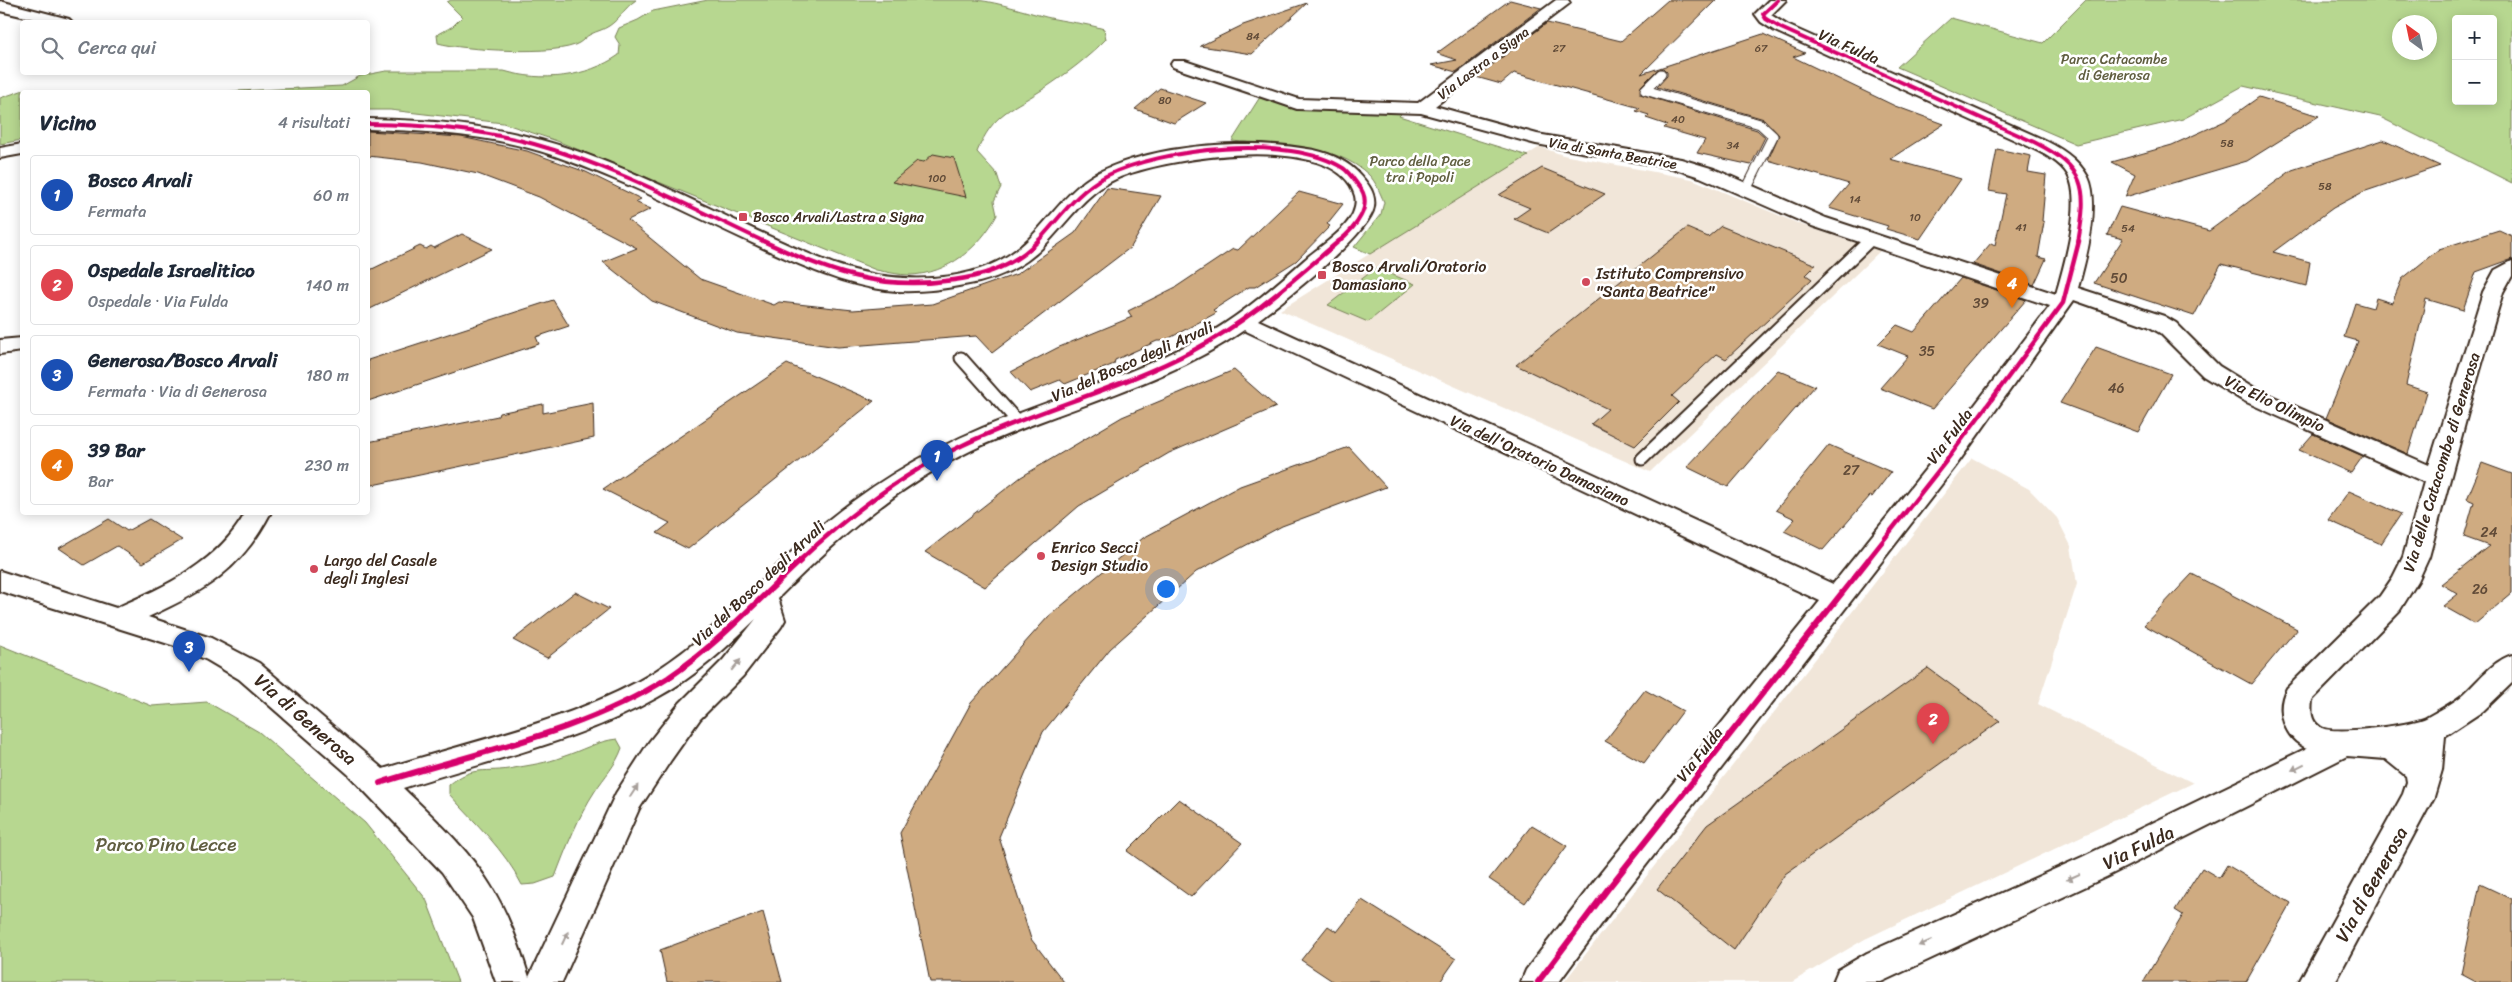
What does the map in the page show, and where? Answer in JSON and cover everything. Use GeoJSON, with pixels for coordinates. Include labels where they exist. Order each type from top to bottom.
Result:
{"type":"FeatureCollection","features":[{"type":"Feature","properties":{"kind":"street","name":"Via Fulda"},"geometry":{"type":"LineString","coordinates":[[1538,982],[1607,890],[1946,461],[2065,297],[2082,222],[2083,189],[2081,180],[2065,160],[2034,142],[1766,20],[1763,14],[1778,0]]}},
{"type":"Feature","properties":{"kind":"street","name":"Via Lastra a Signa"},"geometry":{"type":"LineString","coordinates":[[1422,108],[1565,2]]}},
{"type":"Feature","properties":{"kind":"street"},"geometry":{"type":"LineString","coordinates":[[0,6],[56,20]]}},
{"type":"Feature","properties":{"kind":"street","name":"Via di Santa Beatrice"},"geometry":{"type":"LineString","coordinates":[[1179,64],[1297,104],[1422,108],[1536,140],[1675,163],[1707,173],[1819,222],[2065,297]]}},
{"type":"Feature","properties":{"kind":"street","name":"Via del Bosco degli Arvali"},"geometry":{"type":"LineString","coordinates":[[370,124],[490,132],[535,144],[603,168],[810,261],[857,278],[897,284],[927,284],[961,280],[1002,268],[1030,249],[1082,193],[1096,182],[1115,172],[1148,161],[1203,151],[1272,149],[1314,157],[1348,173],[1357,180],[1366,199],[1364,211],[1358,222],[1310,266],[1243,321],[1210,342],[1170,361],[964,445],[918,470],[875,497],[841,523],[684,668],[631,698],[555,730],[443,762],[380,783]]}},
{"type":"Feature","properties":{"kind":"street"},"geometry":{"type":"LineString","coordinates":[[0,153],[20,149]]}},
{"type":"Feature","properties":{"kind":"street","name":"Via delle Catacombe di Generosa"},"geometry":{"type":"LineString","coordinates":[[2342,745],[2321,742],[2301,727],[2296,707],[2297,696],[2390,603],[2405,581],[2416,557],[2458,405],[2493,292],[2502,274],[2512,267]]}},
{"type":"Feature","properties":{"kind":"street","name":"Via Elio Olimpio"},"geometry":{"type":"LineString","coordinates":[[2065,297],[2156,321],[2168,328],[2211,371],[2250,395],[2438,478]]}},
{"type":"Feature","properties":{"kind":"street","name":"Via dell'Oratorio Damasiano"},"geometry":{"type":"LineString","coordinates":[[1243,321],[1838,598]]}},
{"type":"Feature","properties":{"kind":"street"},"geometry":{"type":"LineString","coordinates":[[0,347],[20,345]]}},
{"type":"Feature","properties":{"kind":"street"},"geometry":{"type":"LineString","coordinates":[[118,620],[162,600],[207,573],[253,524]]}},
{"type":"Feature","properties":{"kind":"street","name":"Via di Generosa"},"geometry":{"type":"LineString","coordinates":[[0,581],[118,620],[162,630],[228,656],[275,692],[380,783],[450,858],[471,884],[500,939],[513,982]]}},
{"type":"Feature","properties":{"kind":"street","name":"Via del Bosco degli Arvali"},"geometry":{"type":"LineString","coordinates":[[544,982],[627,802],[660,751],[690,711],[734,668],[771,620],[763,595]]}},
{"type":"Feature","properties":{"kind":"street"},"geometry":{"type":"LineString","coordinates":[[2430,730],[2473,703],[2512,666]]}},
{"type":"Feature","properties":{"kind":"street","name":"Via Fulda"},"geometry":{"type":"LineString","coordinates":[[1850,982],[1879,964],[2094,867],[2342,745],[2430,730]]}},
{"type":"Feature","properties":{"kind":"street","name":"Via di Generosa"},"geometry":{"type":"LineString","coordinates":[[2316,982],[2408,818],[2423,784],[2429,762],[2430,730]]}},
{"type":"Feature","properties":{"kind":"street"},"geometry":{"type":"LineString","coordinates":[[2342,745],[2379,745],[2400,752],[2417,766],[2422,773],[2423,784]]}},
{"type":"Feature","properties":{"kind":"lane"},"geometry":{"type":"LineString","coordinates":[[1661,74],[1645,90],[1760,124],[1772,132],[1773,136],[1746,190]]}},
{"type":"Feature","properties":{"kind":"lane"},"geometry":{"type":"LineString","coordinates":[[1642,459],[1870,239]]}},
{"type":"Feature","properties":{"kind":"lane"},"geometry":{"type":"LineString","coordinates":[[961,358],[1018,422]]}},
{"type":"Feature","properties":{"kind":"shaded area","name":"Istituto Comprensivo \"Santa Beatrice\""},"geometry":{"type":"Polygon","coordinates":[[[1540,147],[1563,155],[1692,179],[1802,225],[1880,251],[1650,472],[1280,310],[1540,147]]]}},
{"type":"Feature","properties":{"kind":"shaded area"},"geometry":{"type":"Polygon","coordinates":[[[1972,458],[2029,489],[2057,518],[2071,546],[2077,584],[2038,704],[2193,783],[1865,939],[1792,982],[1564,982],[1972,458]]]}},
{"type":"Feature","properties":{"kind":"green space"},"geometry":{"type":"Polygon","coordinates":[[[451,0],[636,0],[613,23],[589,35],[579,43],[568,47],[532,51],[488,50],[438,43],[437,35],[453,26],[462,17],[447,2],[451,0]]]}},
{"type":"Feature","properties":{"kind":"green space"},"geometry":{"type":"Polygon","coordinates":[[[708,0],[977,0],[1053,19],[1104,29],[1106,39],[1077,65],[1005,113],[990,128],[977,152],[997,174],[1001,187],[994,201],[997,215],[982,238],[961,257],[937,270],[910,275],[876,270],[557,141],[503,123],[390,110],[370,110],[370,90],[259,90],[342,86],[360,76],[386,71],[504,71],[548,77],[578,73],[606,63],[619,55],[620,45],[615,37],[619,28],[653,11],[708,0]]]}},
{"type":"Feature","properties":{"kind":"green space","name":"Parco Catacombe di Generosa"},"geometry":{"type":"Polygon","coordinates":[[[2086,0],[2512,0],[2512,183],[2380,117],[2243,86],[2183,119],[2076,144],[1897,67],[1951,18],[2043,43],[2086,0]]]}},
{"type":"Feature","properties":{"kind":"green space"},"geometry":{"type":"Polygon","coordinates":[[[20,91],[20,140],[0,144],[0,98],[20,91]]]}},
{"type":"Feature","properties":{"kind":"green space","name":"Parco della Pace tra i Popoli"},"geometry":{"type":"Polygon","coordinates":[[[1260,97],[1290,107],[1403,112],[1399,116],[1528,156],[1370,254],[1354,247],[1381,214],[1384,202],[1376,184],[1369,175],[1355,164],[1339,156],[1322,151],[1286,145],[1232,141],[1260,97]]]}},
{"type":"Feature","properties":{"kind":"green space"},"geometry":{"type":"Polygon","coordinates":[[[1376,268],[1415,284],[1368,322],[1328,305],[1376,268]]]}},
{"type":"Feature","properties":{"kind":"green space","name":"Parco Pino Lecce"},"geometry":{"type":"Polygon","coordinates":[[[0,645],[152,706],[207,702],[259,732],[365,823],[426,899],[458,982],[0,982],[0,645]]]}},
{"type":"Feature","properties":{"kind":"green space"},"geometry":{"type":"Polygon","coordinates":[[[617,739],[622,748],[620,754],[583,811],[555,877],[535,884],[522,885],[498,848],[449,794],[449,785],[466,774],[480,771],[504,770],[544,762],[569,755],[596,744],[617,739]]]}},
{"type":"Feature","properties":{"kind":"building"},"geometry":{"type":"Polygon","coordinates":[[[1510,0],[1541,8],[1456,72],[1431,65],[1457,60],[1437,53],[1510,0]]]}},
{"type":"Feature","properties":{"kind":"building"},"geometry":{"type":"Polygon","coordinates":[[[1668,0],[1716,0],[1641,74],[1763,34],[1805,53],[1793,57],[1895,106],[1944,124],[1890,159],[1961,179],[1920,239],[1886,229],[1888,226],[1829,208],[1849,184],[1768,160],[1779,135],[1764,119],[1657,87],[1667,76],[1667,72],[1663,68],[1657,70],[1641,86],[1640,94],[1757,130],[1765,137],[1751,165],[1697,153],[1705,140],[1664,128],[1667,125],[1646,118],[1649,115],[1636,111],[1640,108],[1514,73],[1501,84],[1476,77],[1547,23],[1621,41],[1668,0]]]}},
{"type":"Feature","properties":{"kind":"building"},"geometry":{"type":"Polygon","coordinates":[[[1307,3],[1252,54],[1200,46],[1243,25],[1307,3]]]}},
{"type":"Feature","properties":{"kind":"building"},"geometry":{"type":"Polygon","coordinates":[[[1160,88],[1206,103],[1174,123],[1135,109],[1160,88]]]}},
{"type":"Feature","properties":{"kind":"building"},"geometry":{"type":"Polygon","coordinates":[[[2259,97],[2319,116],[2247,161],[2125,197],[2135,174],[2112,162],[2172,145],[2225,121],[2259,97]]]}},
{"type":"Feature","properties":{"kind":"building"},"geometry":{"type":"Polygon","coordinates":[[[370,131],[461,137],[527,151],[586,172],[641,199],[635,202],[651,209],[628,220],[700,279],[774,305],[779,302],[853,310],[932,304],[1017,274],[1075,233],[1107,188],[1161,196],[1131,247],[992,353],[976,336],[838,347],[737,333],[652,301],[603,262],[637,248],[539,197],[478,174],[422,162],[370,156],[370,131]]]}},
{"type":"Feature","properties":{"kind":"building"},"geometry":{"type":"Polygon","coordinates":[[[2383,140],[2440,166],[2363,192],[2333,208],[2273,252],[2310,262],[2306,286],[2221,264],[2194,316],[2094,283],[2123,239],[2107,235],[2120,207],[2209,231],[2292,170],[2383,140]]]}},
{"type":"Feature","properties":{"kind":"building"},"geometry":{"type":"Polygon","coordinates":[[[1997,149],[2031,156],[2028,172],[2046,175],[2042,221],[2044,222],[2038,257],[2046,259],[2034,285],[1973,264],[1991,243],[1995,245],[2006,194],[1989,191],[1997,149]]]}},
{"type":"Feature","properties":{"kind":"building"},"geometry":{"type":"Polygon","coordinates":[[[933,154],[954,158],[966,197],[892,182],[917,161],[924,162],[933,154]]]}},
{"type":"Feature","properties":{"kind":"building"},"geometry":{"type":"Polygon","coordinates":[[[1542,168],[1605,194],[1548,233],[1514,219],[1530,208],[1499,195],[1542,168]]]}},
{"type":"Feature","properties":{"kind":"building"},"geometry":{"type":"Polygon","coordinates":[[[1299,192],[1343,204],[1327,224],[1330,226],[1296,261],[1255,287],[1249,287],[1213,310],[1216,313],[1164,341],[1157,341],[1115,360],[1114,364],[1065,384],[1060,380],[1030,392],[1011,372],[1057,348],[1132,317],[1128,311],[1176,287],[1233,249],[1238,250],[1299,192]]]}},
{"type":"Feature","properties":{"kind":"building"},"geometry":{"type":"Polygon","coordinates":[[[1721,226],[1816,265],[1806,275],[1812,279],[1726,359],[1717,354],[1672,396],[1679,402],[1635,446],[1591,424],[1608,409],[1516,365],[1687,228],[1708,237],[1721,226]]]}},
{"type":"Feature","properties":{"kind":"building"},"geometry":{"type":"Polygon","coordinates":[[[2499,230],[2512,236],[2512,259],[2476,272],[2463,310],[2426,299],[2406,385],[2427,392],[2408,454],[2326,418],[2358,341],[2344,337],[2355,303],[2373,308],[2376,298],[2392,303],[2402,279],[2439,249],[2499,230]]]}},
{"type":"Feature","properties":{"kind":"building"},"geometry":{"type":"Polygon","coordinates":[[[462,234],[492,249],[370,309],[370,270],[420,246],[426,249],[431,246],[434,248],[462,234]]]}},
{"type":"Feature","properties":{"kind":"building"},"geometry":{"type":"Polygon","coordinates":[[[1961,278],[2026,300],[1932,409],[1880,388],[1908,356],[1878,344],[1897,325],[1914,332],[1961,278]]]}},
{"type":"Feature","properties":{"kind":"building"},"geometry":{"type":"Polygon","coordinates":[[[553,300],[569,326],[536,337],[539,344],[370,400],[370,359],[553,300]]]}},
{"type":"Feature","properties":{"kind":"building"},"geometry":{"type":"Polygon","coordinates":[[[2096,347],[2171,374],[2138,432],[2060,403],[2096,347]]]}},
{"type":"Feature","properties":{"kind":"building"},"geometry":{"type":"Polygon","coordinates":[[[787,364],[874,401],[688,549],[657,533],[670,523],[603,489],[787,364]]]}},
{"type":"Feature","properties":{"kind":"building"},"geometry":{"type":"Polygon","coordinates":[[[1234,370],[1276,407],[1169,453],[1079,506],[985,587],[925,552],[1021,477],[1122,417],[1234,370]]]}},
{"type":"Feature","properties":{"kind":"building"},"geometry":{"type":"Polygon","coordinates":[[[1778,370],[1815,386],[1728,487],[1687,467],[1778,370]]]}},
{"type":"Feature","properties":{"kind":"building"},"geometry":{"type":"Polygon","coordinates":[[[593,403],[594,438],[370,486],[370,442],[498,416],[499,413],[543,404],[543,413],[593,403]]]}},
{"type":"Feature","properties":{"kind":"building"},"geometry":{"type":"Polygon","coordinates":[[[2313,434],[2363,456],[2351,473],[2299,450],[2313,434]]]}},
{"type":"Feature","properties":{"kind":"building"},"geometry":{"type":"Polygon","coordinates":[[[1829,445],[1891,472],[1872,497],[1870,496],[1823,550],[1784,531],[1795,519],[1776,510],[1829,445]]]}},
{"type":"Feature","properties":{"kind":"building"},"geometry":{"type":"Polygon","coordinates":[[[1349,447],[1386,487],[1282,526],[1196,572],[1110,649],[1043,732],[999,837],[1031,939],[1064,982],[930,982],[900,833],[971,703],[1048,617],[1143,538],[1240,486],[1349,447]]]}},
{"type":"Feature","properties":{"kind":"building"},"geometry":{"type":"Polygon","coordinates":[[[2482,463],[2512,474],[2512,593],[2475,624],[2443,606],[2458,594],[2441,584],[2489,546],[2464,537],[2474,502],[2467,499],[2482,463]]]}},
{"type":"Feature","properties":{"kind":"building"},"geometry":{"type":"Polygon","coordinates":[[[2349,491],[2401,514],[2381,544],[2328,520],[2349,491]]]}},
{"type":"Feature","properties":{"kind":"building"},"geometry":{"type":"Polygon","coordinates":[[[109,519],[127,531],[149,519],[182,540],[143,563],[117,546],[84,565],[59,548],[109,519]]]}},
{"type":"Feature","properties":{"kind":"building"},"geometry":{"type":"Polygon","coordinates":[[[2192,574],[2297,629],[2251,684],[2144,625],[2192,574]]]}},
{"type":"Feature","properties":{"kind":"building"},"geometry":{"type":"Polygon","coordinates":[[[575,592],[609,609],[547,658],[513,640],[575,592]]]}},
{"type":"Feature","properties":{"kind":"building"},"geometry":{"type":"Polygon","coordinates":[[[1928,668],[2000,721],[1785,874],[1734,950],[1657,889],[1707,825],[1928,668]]]}},
{"type":"Feature","properties":{"kind":"building"},"geometry":{"type":"Polygon","coordinates":[[[1645,690],[1683,711],[1644,763],[1605,741],[1645,690]]]}},
{"type":"Feature","properties":{"kind":"building"},"geometry":{"type":"Polygon","coordinates":[[[1179,799],[1242,843],[1191,897],[1127,851],[1179,799]]]}},
{"type":"Feature","properties":{"kind":"building"},"geometry":{"type":"Polygon","coordinates":[[[1532,825],[1567,846],[1525,903],[1489,879],[1532,825]]]}},
{"type":"Feature","properties":{"kind":"building"},"geometry":{"type":"Polygon","coordinates":[[[2227,865],[2291,903],[2246,982],[2143,982],[2183,915],[2175,910],[2202,868],[2219,878],[2227,865]]]}},
{"type":"Feature","properties":{"kind":"building"},"geometry":{"type":"Polygon","coordinates":[[[2480,884],[2512,899],[2512,982],[2476,982],[2461,974],[2480,884]]]}},
{"type":"Feature","properties":{"kind":"building"},"geometry":{"type":"Polygon","coordinates":[[[1362,900],[1456,959],[1440,982],[1334,982],[1301,960],[1328,926],[1337,932],[1362,900]]]}},
{"type":"Feature","properties":{"kind":"building"},"geometry":{"type":"Polygon","coordinates":[[[763,912],[782,982],[667,982],[660,950],[763,912]]]}},
{"type":"Feature","properties":{"kind":"cycle path"},"geometry":{"type":"LineString","coordinates":[[1538,982],[1607,890],[1946,461],[2063,303],[2071,277],[2079,240],[2083,203],[2079,178],[2066,161],[2034,142],[1781,28],[1766,19],[1763,14],[1778,0]]}},
{"type":"Feature","properties":{"kind":"cycle path"},"geometry":{"type":"LineString","coordinates":[[370,124],[440,127],[488,133],[558,151],[633,181],[812,263],[856,278],[891,284],[911,285],[970,278],[989,273],[1007,265],[1034,245],[1072,203],[1094,184],[1106,176],[1130,166],[1163,158],[1242,148],[1281,149],[1316,156],[1344,169],[1362,189],[1365,199],[1361,217],[1349,232],[1248,317],[1220,336],[1165,365],[963,445],[936,459],[886,490],[838,526],[724,633],[668,678],[615,706],[583,719],[516,742],[380,783]]}},
{"type":"Feature","properties":{"kind":"place","name":"Bosco Arvali/Lastra a Signa"},"geometry":{"type":"Point","coordinates":[743,217]}},
{"type":"Feature","properties":{"kind":"place","name":"Bosco Arvali/Oratorio Damasiano"},"geometry":{"type":"Point","coordinates":[1322,275]}},
{"type":"Feature","properties":{"kind":"place","name":"Istituto Comprensivo \"Santa Beatrice\""},"geometry":{"type":"Point","coordinates":[1586,282]}},
{"type":"Feature","properties":{"kind":"place","name":"39 Bar"},"geometry":{"type":"Point","coordinates":[2012,308]}},
{"type":"Feature","properties":{"kind":"place","name":"Bosco Arvali"},"geometry":{"type":"Point","coordinates":[937,481]}},
{"type":"Feature","properties":{"kind":"place","name":"Enrico Secci Design Studio"},"geometry":{"type":"Point","coordinates":[1041,556]}},
{"type":"Feature","properties":{"kind":"place","name":"Largo del Casale degli Inglesi"},"geometry":{"type":"Point","coordinates":[314,569]}},
{"type":"Feature","properties":{"kind":"place","name":"Generosa/Bosco Arvali"},"geometry":{"type":"Point","coordinates":[189,672]}},
{"type":"Feature","properties":{"kind":"place","name":"Ospedale Israelitico"},"geometry":{"type":"Point","coordinates":[1933,744]}}]}
